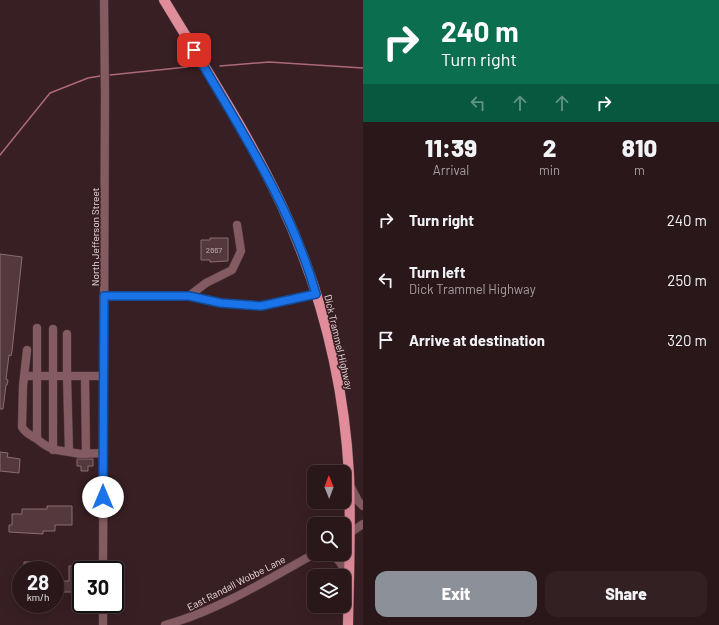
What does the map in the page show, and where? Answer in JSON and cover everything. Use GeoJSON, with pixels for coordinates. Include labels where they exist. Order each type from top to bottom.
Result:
{"type":"FeatureCollection","features":[{"type":"Feature","properties":{"kind":"main road","name":"Dick Trammel Highway"},"geometry":{"type":"LineString","coordinates":[[164,0],[269,178],[294,234],[316,294],[328,337],[337,382],[346,442],[348,465]]}},
{"type":"Feature","properties":{"kind":"main road","name":"Dick Trammel Highway"},"geometry":{"type":"LineString","coordinates":[[348,613],[348,625]]}},
{"type":"Feature","properties":{"kind":"street","name":"North Jefferson Street"},"geometry":{"type":"LineString","coordinates":[[103,561],[104,0]]}},
{"type":"Feature","properties":{"kind":"street"},"geometry":{"type":"LineString","coordinates":[[189,296],[206,283],[232,270],[241,250],[237,225]]}},
{"type":"Feature","properties":{"kind":"street"},"geometry":{"type":"LineString","coordinates":[[104,296],[189,296],[221,303],[261,306],[316,294]]}},
{"type":"Feature","properties":{"kind":"street"},"geometry":{"type":"LineString","coordinates":[[37,328],[37,439]]}},
{"type":"Feature","properties":{"kind":"street"},"geometry":{"type":"LineString","coordinates":[[53,329],[53,450]]}},
{"type":"Feature","properties":{"kind":"street"},"geometry":{"type":"LineString","coordinates":[[67,334],[69,452]]}},
{"type":"Feature","properties":{"kind":"street"},"geometry":{"type":"LineString","coordinates":[[27,350],[24,376],[22,428],[25,433],[53,450],[86,454],[104,453]]}},
{"type":"Feature","properties":{"kind":"street"},"geometry":{"type":"LineString","coordinates":[[24,376],[104,376]]}},
{"type":"Feature","properties":{"kind":"street"},"geometry":{"type":"LineString","coordinates":[[85,376],[86,454]]}},
{"type":"Feature","properties":{"kind":"street"},"geometry":{"type":"LineString","coordinates":[[351,485],[358,501],[363,506]]}},
{"type":"Feature","properties":{"kind":"street"},"geometry":{"type":"LineString","coordinates":[[351,532],[363,524]]}},
{"type":"Feature","properties":{"kind":"street","name":"East Randall Wobbe Lane"},"geometry":{"type":"LineString","coordinates":[[165,625],[206,611],[307,558]]}},
{"type":"Feature","properties":{"kind":"street"},"geometry":{"type":"LineString","coordinates":[[103,613],[103,625]]}},
{"type":"Feature","properties":{"kind":"building"},"geometry":{"type":"Polygon","coordinates":[[[210,238],[228,238],[228,261],[210,262],[210,260],[201,260],[201,240],[210,240],[210,238]]]}},
{"type":"Feature","properties":{"kind":"building"},"geometry":{"type":"Polygon","coordinates":[[[0,254],[22,257],[12,351],[11,356],[9,355],[6,379],[8,380],[3,409],[0,409],[0,254]]]}},
{"type":"Feature","properties":{"kind":"building"},"geometry":{"type":"Polygon","coordinates":[[[0,452],[8,453],[7,457],[20,459],[19,473],[0,471],[0,452]]]}},
{"type":"Feature","properties":{"kind":"building"},"geometry":{"type":"Polygon","coordinates":[[[77,459],[93,459],[93,466],[88,466],[88,471],[81,471],[81,466],[77,466],[77,459]]]}},
{"type":"Feature","properties":{"kind":"building"},"geometry":{"type":"Polygon","coordinates":[[[47,506],[72,506],[72,525],[55,525],[55,531],[43,531],[43,534],[9,532],[9,525],[12,525],[12,514],[22,514],[22,509],[47,509],[47,506]]]}},
{"type":"Feature","properties":{"kind":"building"},"geometry":{"type":"Polygon","coordinates":[[[69,566],[72,566],[72,592],[64,592],[64,581],[69,581],[69,566]]]}},
{"type":"Feature","properties":{"kind":"waterway"},"geometry":{"type":"LineString","coordinates":[[220,66],[269,62],[363,68]]}},
{"type":"Feature","properties":{"kind":"waterway"},"geometry":{"type":"LineString","coordinates":[[110,75],[187,67]]}},
{"type":"Feature","properties":{"kind":"waterway"},"geometry":{"type":"LineString","coordinates":[[0,155],[50,93],[88,78],[100,76]]}},
{"type":"Feature","properties":{"kind":"route"},"geometry":{"type":"LineString","coordinates":[[103,497],[104,296],[189,296],[221,303],[261,306],[316,294],[306,263],[269,178],[194,50]]}}]}
